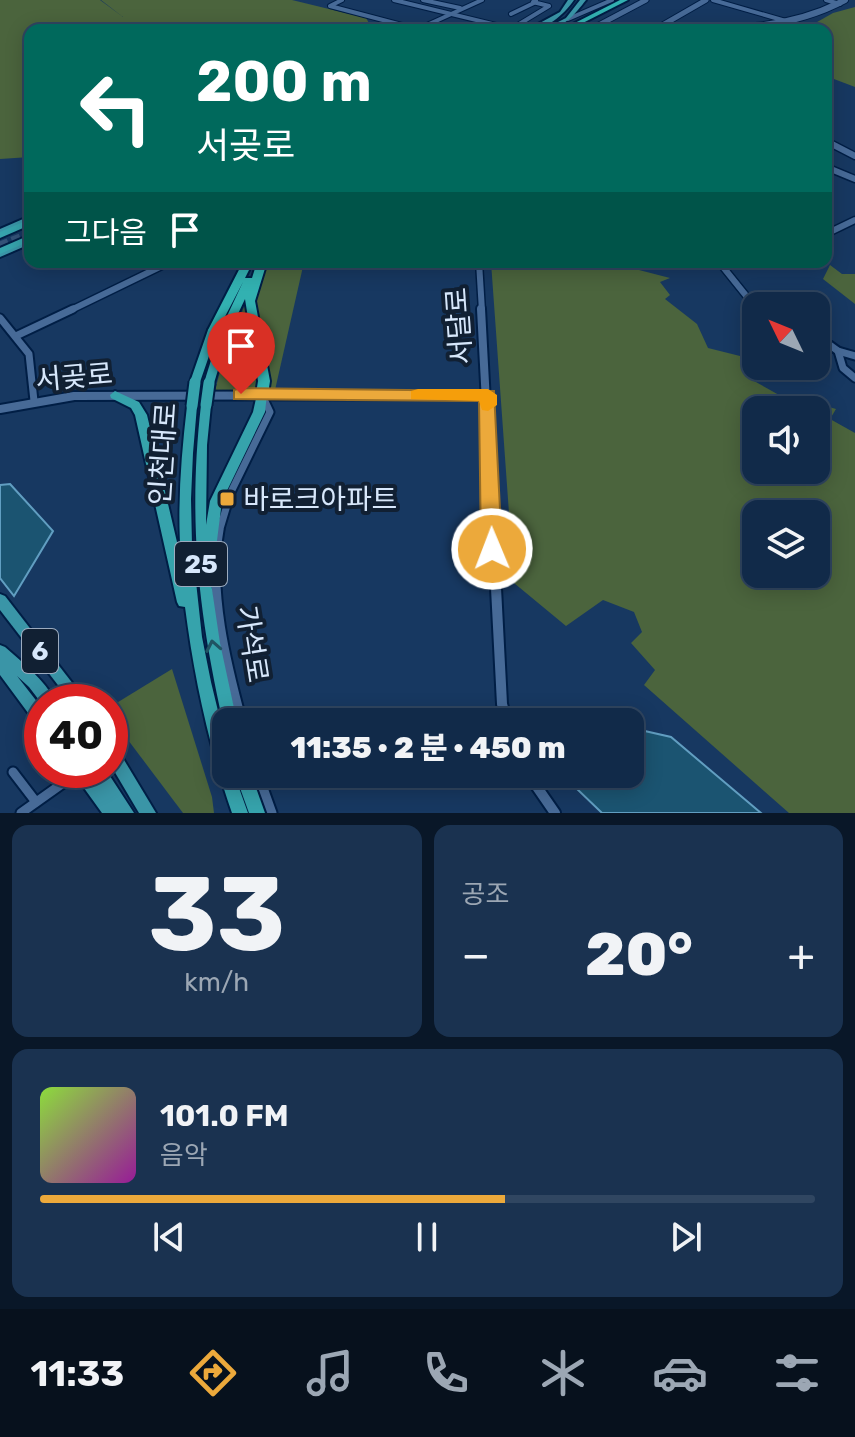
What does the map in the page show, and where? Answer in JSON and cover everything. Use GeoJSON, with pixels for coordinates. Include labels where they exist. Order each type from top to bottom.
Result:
{"type":"FeatureCollection","features":[{"type":"Feature","properties":{"kind":"highway"},"geometry":{"type":"LineString","coordinates":[[576,24],[625,0]]}},
{"type":"Feature","properties":{"kind":"highway"},"geometry":{"type":"LineString","coordinates":[[570,24],[636,0]]}},
{"type":"Feature","properties":{"kind":"highway"},"geometry":{"type":"LineString","coordinates":[[583,24],[597,13]]}},
{"type":"Feature","properties":{"kind":"highway"},"geometry":{"type":"LineString","coordinates":[[587,24],[597,13]]}},
{"type":"Feature","properties":{"kind":"highway"},"geometry":{"type":"LineString","coordinates":[[0,233],[24,223]]}},
{"type":"Feature","properties":{"kind":"highway"},"geometry":{"type":"LineString","coordinates":[[219,331],[245,268]]}},
{"type":"Feature","properties":{"kind":"highway"},"geometry":{"type":"LineString","coordinates":[[219,331],[257,268]]}},
{"type":"Feature","properties":{"kind":"highway"},"geometry":{"type":"LineString","coordinates":[[204,589],[216,501],[259,412],[264,381],[250,301],[259,268]]}},
{"type":"Feature","properties":{"kind":"highway","name":"인천대로"},"geometry":{"type":"LineString","coordinates":[[219,331],[195,382],[199,405],[197,526],[204,589],[227,708]]}},
{"type":"Feature","properties":{"kind":"highway","name":"인천대로"},"geometry":{"type":"LineString","coordinates":[[212,717],[196,653],[185,564],[184,501],[199,405],[209,383],[219,331]]}},
{"type":"Feature","properties":{"kind":"highway"},"geometry":{"type":"LineString","coordinates":[[115,395],[135,405],[141,415],[161,515],[196,653]]}},
{"type":"Feature","properties":{"kind":"highway","name":"인천대로"},"geometry":{"type":"LineString","coordinates":[[231,788],[240,813]]}},
{"type":"Feature","properties":{"kind":"highway"},"geometry":{"type":"LineString","coordinates":[[248,788],[257,813]]}},
{"type":"Feature","properties":{"kind":"main road"},"geometry":{"type":"LineString","coordinates":[[541,24],[562,13],[571,0]]}},
{"type":"Feature","properties":{"kind":"main road"},"geometry":{"type":"LineString","coordinates":[[558,24],[568,19],[583,2],[597,13]]}},
{"type":"Feature","properties":{"kind":"main road"},"geometry":{"type":"LineString","coordinates":[[796,24],[818,17],[842,2]]}},
{"type":"Feature","properties":{"kind":"main road"},"geometry":{"type":"LineString","coordinates":[[0,252],[24,242]]}},
{"type":"Feature","properties":{"kind":"main road","name":"6"},"geometry":{"type":"LineString","coordinates":[[0,600],[66,684]]}},
{"type":"Feature","properties":{"kind":"main road"},"geometry":{"type":"LineString","coordinates":[[0,651],[36,684]]}},
{"type":"Feature","properties":{"kind":"main road","name":"6"},"geometry":{"type":"LineString","coordinates":[[0,664],[24,696]]}},
{"type":"Feature","properties":{"kind":"main road"},"geometry":{"type":"LineString","coordinates":[[128,780],[148,813]]}},
{"type":"Feature","properties":{"kind":"main road"},"geometry":{"type":"LineString","coordinates":[[96,788],[112,813]]}},
{"type":"Feature","properties":{"kind":"main road"},"geometry":{"type":"LineString","coordinates":[[102,788],[126,813]]}},
{"type":"Feature","properties":{"kind":"street"},"geometry":{"type":"LineString","coordinates":[[342,0],[330,6],[394,24]]}},
{"type":"Feature","properties":{"kind":"street"},"geometry":{"type":"LineString","coordinates":[[394,0],[493,24]]}},
{"type":"Feature","properties":{"kind":"street"},"geometry":{"type":"LineString","coordinates":[[423,0],[463,9]]}},
{"type":"Feature","properties":{"kind":"street"},"geometry":{"type":"LineString","coordinates":[[429,24],[482,0]]}},
{"type":"Feature","properties":{"kind":"street"},"geometry":{"type":"LineString","coordinates":[[544,5],[554,0]]}},
{"type":"Feature","properties":{"kind":"street"},"geometry":{"type":"LineString","coordinates":[[568,19],[597,13],[612,0]]}},
{"type":"Feature","properties":{"kind":"street"},"geometry":{"type":"LineString","coordinates":[[601,24],[646,0]]}},
{"type":"Feature","properties":{"kind":"street"},"geometry":{"type":"LineString","coordinates":[[664,24],[706,0]]}},
{"type":"Feature","properties":{"kind":"street"},"geometry":{"type":"LineString","coordinates":[[713,0],[796,24]]}},
{"type":"Feature","properties":{"kind":"street"},"geometry":{"type":"LineString","coordinates":[[826,0],[842,2]]}},
{"type":"Feature","properties":{"kind":"street"},"geometry":{"type":"LineString","coordinates":[[511,14],[536,1],[549,6],[522,24]]}},
{"type":"Feature","properties":{"kind":"street"},"geometry":{"type":"LineString","coordinates":[[832,144],[855,156]]}},
{"type":"Feature","properties":{"kind":"street"},"geometry":{"type":"LineString","coordinates":[[832,169],[855,179]]}},
{"type":"Feature","properties":{"kind":"street"},"geometry":{"type":"LineString","coordinates":[[832,230],[855,220]]}},
{"type":"Feature","properties":{"kind":"street"},"geometry":{"type":"LineString","coordinates":[[18,335],[158,268]]}},
{"type":"Feature","properties":{"kind":"street","name":"서달로"},"geometry":{"type":"LineString","coordinates":[[479,268],[488,395],[492,549],[503,708]]}},
{"type":"Feature","properties":{"kind":"street"},"geometry":{"type":"LineString","coordinates":[[724,268],[743,292]]}},
{"type":"Feature","properties":{"kind":"street"},"geometry":{"type":"LineString","coordinates":[[0,318],[28,344],[35,370],[34,401]]}},
{"type":"Feature","properties":{"kind":"street"},"geometry":{"type":"LineString","coordinates":[[830,345],[855,356]]}},
{"type":"Feature","properties":{"kind":"street"},"geometry":{"type":"LineString","coordinates":[[838,351],[843,368],[855,378]]}},
{"type":"Feature","properties":{"kind":"street","name":"가석로"},"geometry":{"type":"LineString","coordinates":[[239,708],[222,614],[217,546],[221,521],[270,412],[262,394]]}},
{"type":"Feature","properties":{"kind":"street","name":"서곶로"},"geometry":{"type":"LineString","coordinates":[[0,409],[34,401],[115,395],[488,395]]}},
{"type":"Feature","properties":{"kind":"street"},"geometry":{"type":"LineString","coordinates":[[13,772],[36,802]]}},
{"type":"Feature","properties":{"kind":"street"},"geometry":{"type":"LineString","coordinates":[[21,813],[57,788]]}},
{"type":"Feature","properties":{"kind":"street"},"geometry":{"type":"LineString","coordinates":[[263,788],[272,813]]}},
{"type":"Feature","properties":{"kind":"street"},"geometry":{"type":"LineString","coordinates":[[538,788],[555,813]]}},
{"type":"Feature","properties":{"kind":"green space"},"geometry":{"type":"Polygon","coordinates":[[[0,0],[100,0],[123,17],[101,0],[292,0],[366,18],[370,24],[24,24],[24,157],[0,159],[0,0]]]}},
{"type":"Feature","properties":{"kind":"green space"},"geometry":{"type":"Polygon","coordinates":[[[855,7],[855,87],[832,78],[832,24],[814,24],[833,13],[855,7]]]}},
{"type":"Feature","properties":{"kind":"green space"},"geometry":{"type":"Polygon","coordinates":[[[832,266],[842,274],[855,274],[855,304],[823,279],[832,266]]]}},
{"type":"Feature","properties":{"kind":"green space"},"geometry":{"type":"Polygon","coordinates":[[[264,268],[303,268],[275,390],[215,391],[236,325],[264,268]]]}},
{"type":"Feature","properties":{"kind":"green space"},"geometry":{"type":"Polygon","coordinates":[[[491,268],[631,268],[670,278],[660,282],[670,295],[665,299],[697,324],[708,348],[742,356],[742,380],[752,380],[781,396],[742,396],[742,484],[830,484],[830,419],[855,433],[855,813],[789,813],[644,685],[655,670],[631,643],[642,632],[634,612],[603,600],[566,626],[514,583],[491,268]]]}},
{"type":"Feature","properties":{"kind":"green space"},"geometry":{"type":"Polygon","coordinates":[[[172,669],[212,797],[214,813],[183,813],[128,740],[128,696],[172,669]]]}},
{"type":"Feature","properties":{"kind":"building"},"geometry":{"type":"Polygon","coordinates":[[[10,484],[53,531],[14,596],[0,578],[0,485],[10,484]]]}},
{"type":"Feature","properties":{"kind":"building"},"geometry":{"type":"Polygon","coordinates":[[[644,731],[671,737],[761,813],[602,813],[576,788],[644,788],[644,731]]]}},
{"type":"Feature","properties":{"kind":"tunnel"},"geometry":{"type":"LineString","coordinates":[[0,246],[24,236]]}},
{"type":"Feature","properties":{"kind":"slow traffic"},"geometry":{"type":"LineString","coordinates":[[418,395],[488,395],[488,405]]}},
{"type":"Feature","properties":{"kind":"place","name":"바로크아파트"},"geometry":{"type":"Point","coordinates":[227,499]}},
{"type":"Feature","properties":{"kind":"route"},"geometry":{"type":"LineString","coordinates":[[241,394],[488,395],[492,549]]}}]}
